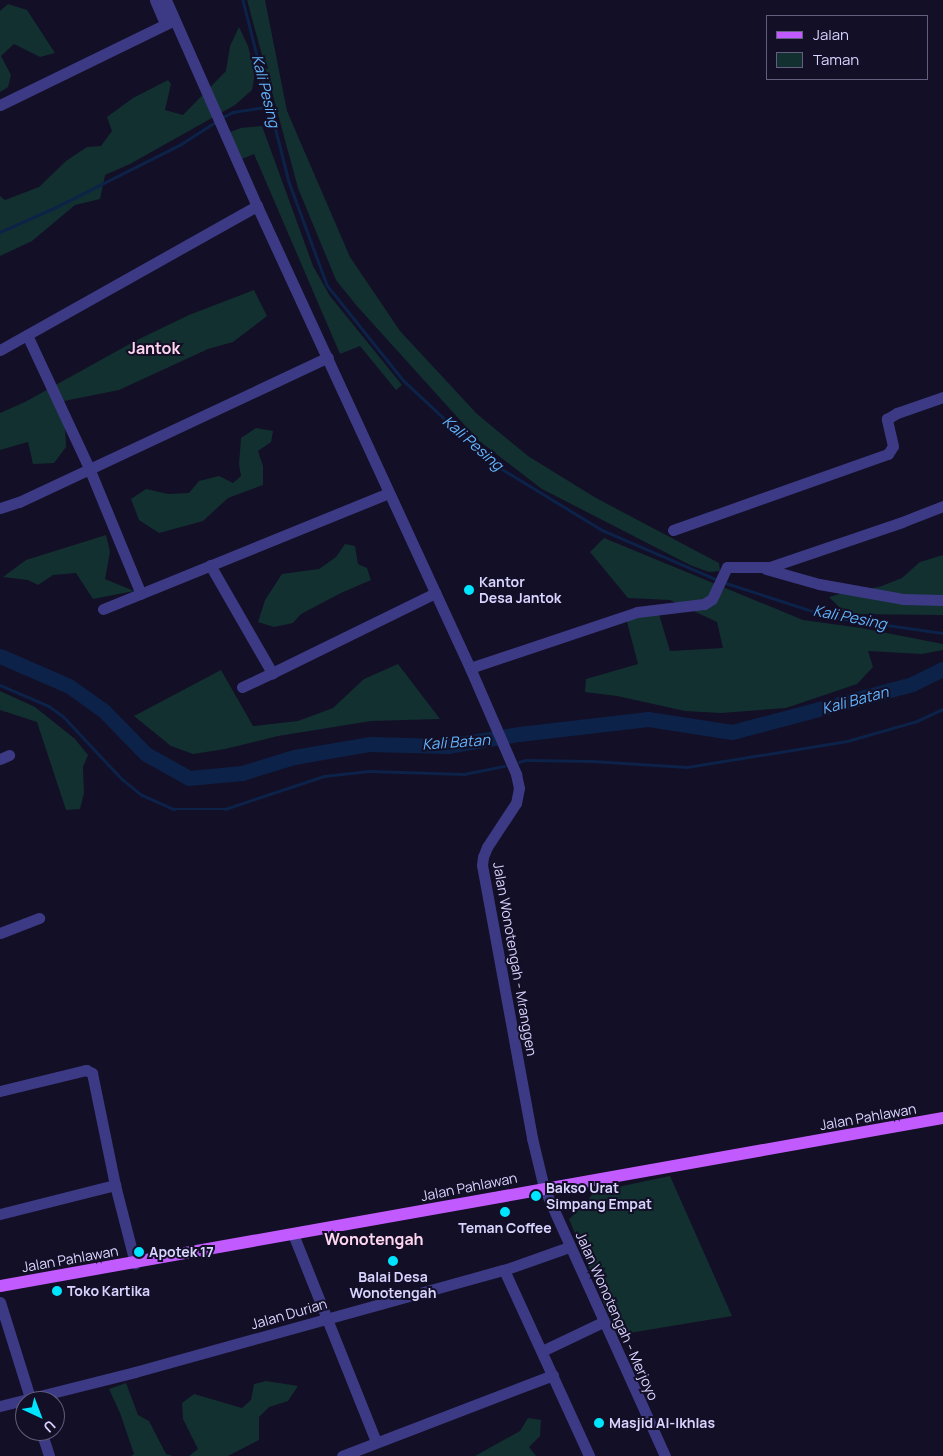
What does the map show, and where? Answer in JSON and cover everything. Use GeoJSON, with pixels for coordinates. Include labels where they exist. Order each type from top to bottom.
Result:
{"type":"FeatureCollection","features":[{"type":"Feature","properties":{"kind":"main road","name":"Jalan Pahlawan"},"geometry":{"type":"LineString","coordinates":[[0,1286],[943,1118]]}},
{"type":"Feature","properties":{"kind":"street"},"geometry":{"type":"LineString","coordinates":[[155,0],[169,22]]}},
{"type":"Feature","properties":{"kind":"street"},"geometry":{"type":"LineString","coordinates":[[166,0],[169,22]]}},
{"type":"Feature","properties":{"kind":"street"},"geometry":{"type":"LineString","coordinates":[[0,105],[169,22]]}},
{"type":"Feature","properties":{"kind":"street","name":"Jalan Wonotengah - Mranggen"},"geometry":{"type":"LineString","coordinates":[[169,22],[218,120],[328,358],[470,668],[516,774],[518,795],[516,803],[487,847],[482,865],[532,1138],[544,1188]]}},
{"type":"Feature","properties":{"kind":"street"},"geometry":{"type":"LineString","coordinates":[[0,350],[257,206]]}},
{"type":"Feature","properties":{"kind":"street"},"geometry":{"type":"LineString","coordinates":[[26,335],[90,468],[141,594]]}},
{"type":"Feature","properties":{"kind":"street"},"geometry":{"type":"LineString","coordinates":[[0,508],[19,502],[328,358]]}},
{"type":"Feature","properties":{"kind":"street"},"geometry":{"type":"LineString","coordinates":[[674,530],[888,454],[893,446],[887,419],[897,413],[943,397]]}},
{"type":"Feature","properties":{"kind":"street"},"geometry":{"type":"LineString","coordinates":[[104,609],[388,492]]}},
{"type":"Feature","properties":{"kind":"street"},"geometry":{"type":"LineString","coordinates":[[762,568],[783,563],[943,506]]}},
{"type":"Feature","properties":{"kind":"street"},"geometry":{"type":"LineString","coordinates":[[210,565],[272,673]]}},
{"type":"Feature","properties":{"kind":"street"},"geometry":{"type":"LineString","coordinates":[[470,668],[637,612],[704,604],[714,595],[726,567],[762,568],[819,584],[903,600],[943,600]]}},
{"type":"Feature","properties":{"kind":"street"},"geometry":{"type":"LineString","coordinates":[[242,687],[435,593]]}},
{"type":"Feature","properties":{"kind":"street"},"geometry":{"type":"LineString","coordinates":[[0,933],[39,918]]}},
{"type":"Feature","properties":{"kind":"street"},"geometry":{"type":"LineString","coordinates":[[0,1091],[86,1070],[90,1072],[114,1185],[135,1263]]}},
{"type":"Feature","properties":{"kind":"street"},"geometry":{"type":"LineString","coordinates":[[0,1214],[114,1185]]}},
{"type":"Feature","properties":{"kind":"street","name":"Jalan Wonotengah - Merjoyo"},"geometry":{"type":"LineString","coordinates":[[544,1188],[665,1456]]}},
{"type":"Feature","properties":{"kind":"street"},"geometry":{"type":"LineString","coordinates":[[293,1234],[376,1442]]}},
{"type":"Feature","properties":{"kind":"street","name":"Jalan Durian"},"geometry":{"type":"LineString","coordinates":[[64,1391],[504,1270],[569,1247]]}},
{"type":"Feature","properties":{"kind":"street"},"geometry":{"type":"LineString","coordinates":[[504,1270],[589,1456]]}},
{"type":"Feature","properties":{"kind":"street"},"geometry":{"type":"LineString","coordinates":[[0,1302],[27,1391]]}},
{"type":"Feature","properties":{"kind":"street"},"geometry":{"type":"LineString","coordinates":[[542,1350],[603,1322]]}},
{"type":"Feature","properties":{"kind":"street"},"geometry":{"type":"LineString","coordinates":[[342,1456],[553,1376]]}},
{"type":"Feature","properties":{"kind":"street","name":"Jalan Durian"},"geometry":{"type":"LineString","coordinates":[[0,1406],[15,1403]]}},
{"type":"Feature","properties":{"kind":"street"},"geometry":{"type":"LineString","coordinates":[[44,1441],[49,1456]]}},
{"type":"Feature","properties":{"kind":"green space"},"geometry":{"type":"Polygon","coordinates":[[[247,0],[265,0],[287,111],[350,257],[400,331],[477,414],[528,456],[596,498],[719,563],[720,571],[709,572],[690,565],[542,489],[478,440],[356,305],[336,280],[298,188],[247,0]]]}},
{"type":"Feature","properties":{"kind":"green space"},"geometry":{"type":"Polygon","coordinates":[[[8,4],[27,10],[55,53],[40,57],[14,44],[1,56],[11,75],[8,87],[0,92],[0,11],[8,4]]]}},
{"type":"Feature","properties":{"kind":"green space"},"geometry":{"type":"Polygon","coordinates":[[[239,27],[248,46],[255,73],[252,90],[235,105],[130,164],[105,175],[100,199],[75,205],[32,241],[0,256],[0,196],[5,200],[39,187],[66,161],[87,147],[101,146],[112,131],[107,117],[133,98],[168,80],[171,84],[165,110],[183,115],[226,71],[230,46],[239,27]]]}},
{"type":"Feature","properties":{"kind":"green space"},"geometry":{"type":"Polygon","coordinates":[[[262,126],[313,266],[330,296],[402,385],[396,390],[360,346],[340,354],[254,154],[242,159],[230,132],[241,128],[262,126]]]}},
{"type":"Feature","properties":{"kind":"green space"},"geometry":{"type":"Polygon","coordinates":[[[254,290],[267,316],[233,342],[208,349],[119,390],[64,401],[66,447],[54,463],[33,464],[28,442],[0,450],[0,413],[25,402],[135,341],[189,315],[254,290]]]}},
{"type":"Feature","properties":{"kind":"green space"},"geometry":{"type":"Polygon","coordinates":[[[256,428],[273,431],[271,442],[258,451],[263,466],[263,485],[228,498],[203,521],[159,533],[139,520],[131,499],[146,489],[168,494],[189,493],[199,481],[219,476],[233,483],[241,476],[239,464],[241,438],[256,428]]]}},
{"type":"Feature","properties":{"kind":"green space"},"geometry":{"type":"Polygon","coordinates":[[[106,535],[110,552],[105,579],[134,591],[93,599],[76,573],[53,575],[38,585],[28,580],[3,577],[26,560],[106,535]]]}},
{"type":"Feature","properties":{"kind":"green space"},"geometry":{"type":"Polygon","coordinates":[[[604,538],[803,620],[861,628],[943,644],[943,650],[922,654],[868,651],[873,667],[857,684],[786,708],[721,713],[685,711],[617,696],[585,692],[586,679],[638,664],[626,618],[658,611],[670,651],[723,648],[717,622],[670,600],[628,598],[590,552],[604,538]]]}},
{"type":"Feature","properties":{"kind":"green space"},"geometry":{"type":"Polygon","coordinates":[[[345,544],[355,546],[358,564],[367,568],[371,580],[301,614],[293,623],[274,627],[258,622],[265,600],[282,574],[319,569],[336,557],[345,544]]]}},
{"type":"Feature","properties":{"kind":"green space"},"geometry":{"type":"Polygon","coordinates":[[[943,555],[943,615],[846,614],[829,597],[850,591],[879,587],[902,578],[920,562],[943,555]]]}},
{"type":"Feature","properties":{"kind":"green space"},"geometry":{"type":"Polygon","coordinates":[[[398,664],[440,719],[371,721],[278,736],[225,749],[193,754],[171,746],[134,716],[221,670],[253,726],[298,721],[333,708],[364,679],[398,664]]]}},
{"type":"Feature","properties":{"kind":"green space"},"geometry":{"type":"Polygon","coordinates":[[[0,691],[35,707],[75,739],[88,755],[83,767],[84,793],[80,809],[66,810],[37,722],[0,710],[0,691]]]}},
{"type":"Feature","properties":{"kind":"green space"},"geometry":{"type":"Polygon","coordinates":[[[670,1176],[732,1316],[617,1335],[569,1219],[594,1192],[670,1176]]]}},
{"type":"Feature","properties":{"kind":"green space"},"geometry":{"type":"Polygon","coordinates":[[[266,1381],[298,1386],[288,1401],[269,1407],[259,1417],[259,1440],[228,1456],[189,1456],[198,1449],[183,1419],[182,1403],[194,1394],[242,1408],[251,1400],[254,1384],[266,1381]]]}},
{"type":"Feature","properties":{"kind":"green space"},"geometry":{"type":"Polygon","coordinates":[[[126,1383],[138,1415],[149,1421],[166,1454],[173,1456],[131,1456],[134,1454],[120,1413],[109,1389],[126,1383]]]}},
{"type":"Feature","properties":{"kind":"green space"},"geometry":{"type":"Polygon","coordinates":[[[528,1418],[541,1420],[540,1436],[529,1447],[536,1456],[475,1456],[520,1431],[528,1418]]]}},
{"type":"Feature","properties":{"kind":"waterway","name":"Kali Pesing"},"geometry":{"type":"LineString","coordinates":[[243,0],[289,182],[327,285],[403,380],[492,463],[602,530],[718,580]]}},
{"type":"Feature","properties":{"kind":"waterway"},"geometry":{"type":"LineString","coordinates":[[221,118],[233,112],[271,106]]}},
{"type":"Feature","properties":{"kind":"waterway"},"geometry":{"type":"LineString","coordinates":[[0,232],[52,209],[181,144],[217,121]]}},
{"type":"Feature","properties":{"kind":"waterway","name":"Kali Pesing"},"geometry":{"type":"LineString","coordinates":[[723,582],[831,617],[943,633]]}},
{"type":"Feature","properties":{"kind":"waterway","name":"Kali Batan"},"geometry":{"type":"LineString","coordinates":[[0,656],[69,686],[104,711],[146,754],[189,778],[242,773],[294,757],[369,744],[447,746],[519,734],[648,719],[732,732],[912,684],[943,669]]}},
{"type":"Feature","properties":{"kind":"waterway"},"geometry":{"type":"LineString","coordinates":[[0,685],[49,706],[63,716],[122,779],[142,795],[174,809],[225,809],[324,776],[369,771],[464,774],[504,766]]}},
{"type":"Feature","properties":{"kind":"waterway"},"geometry":{"type":"LineString","coordinates":[[519,762],[526,760],[592,761],[687,767],[847,741],[917,721],[943,709]]}},
{"type":"Feature","properties":{"kind":"place","name":"Kantor Desa Jantok"},"geometry":{"type":"Point","coordinates":[469,590]}},
{"type":"Feature","properties":{"kind":"place","name":"Bakso Urat Simpang Empat"},"geometry":{"type":"Point","coordinates":[536,1196]}},
{"type":"Feature","properties":{"kind":"place","name":"Teman Coffee"},"geometry":{"type":"Point","coordinates":[505,1212]}},
{"type":"Feature","properties":{"kind":"place","name":"Apotek 17"},"geometry":{"type":"Point","coordinates":[139,1252]}},
{"type":"Feature","properties":{"kind":"place","name":"Balai Desa Wonotengah"},"geometry":{"type":"Point","coordinates":[393,1261]}},
{"type":"Feature","properties":{"kind":"place","name":"Toko Kartika"},"geometry":{"type":"Point","coordinates":[57,1291]}},
{"type":"Feature","properties":{"kind":"place","name":"Masjid Al-Ikhlas"},"geometry":{"type":"Point","coordinates":[599,1423]}},
{"type":"Feature","properties":{"kind":"district","name":"Jantok"},"geometry":{"type":"Point","coordinates":[154,348]}},
{"type":"Feature","properties":{"kind":"district","name":"Wonotengah"},"geometry":{"type":"Point","coordinates":[374,1239]}}]}
